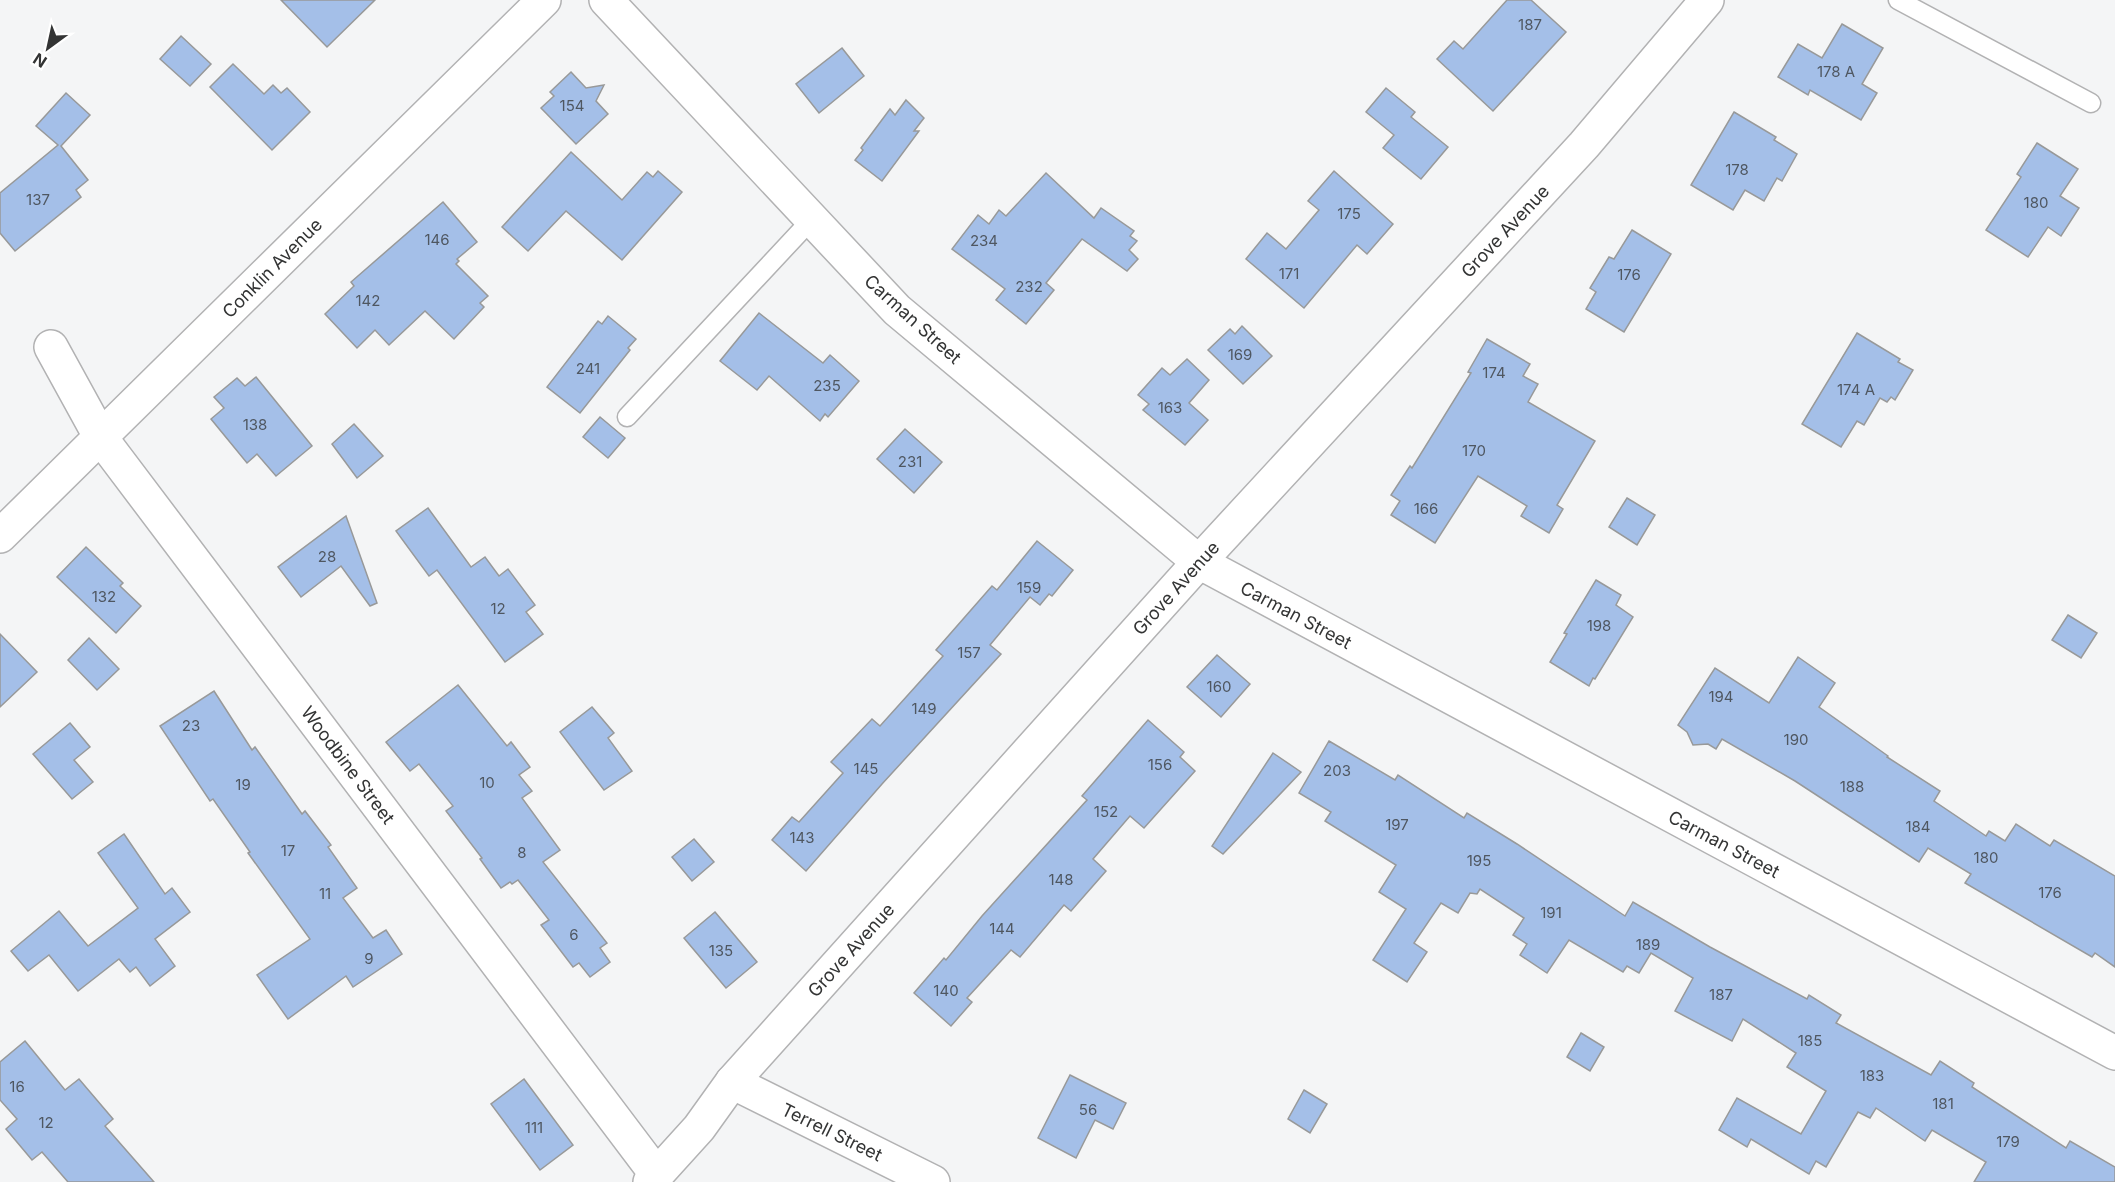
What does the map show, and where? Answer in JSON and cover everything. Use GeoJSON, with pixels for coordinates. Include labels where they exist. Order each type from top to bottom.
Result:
{"type":"FeatureCollection","features":[{"type":"Feature","properties":{"kind":"street","name":"Conklin Avenue"},"geometry":{"type":"LineString","coordinates":[[0,536],[544,0]]}},
{"type":"Feature","properties":{"kind":"street","name":"Carman Street"},"geometry":{"type":"LineString","coordinates":[[606,0],[897,310],[1199,562],[2115,1053]]}},
{"type":"Feature","properties":{"kind":"street","name":"Grove Avenue"},"geometry":{"type":"LineString","coordinates":[[654,1178],[699,1128],[732,1082],[1199,562],[1584,145],[1707,0]]}},
{"type":"Feature","properties":{"kind":"street","name":"Woodbine Street"},"geometry":{"type":"LineString","coordinates":[[51,347],[101,438],[654,1178]]}},
{"type":"Feature","properties":{"kind":"street","name":"Terrell Street"},"geometry":{"type":"LineString","coordinates":[[732,1082],[933,1182]]}},
{"type":"Feature","properties":{"kind":"lane"},"geometry":{"type":"LineString","coordinates":[[1898,0],[2091,103]]}},
{"type":"Feature","properties":{"kind":"lane"},"geometry":{"type":"LineString","coordinates":[[627,417],[812,219]]}},
{"type":"Feature","properties":{"kind":"building"},"geometry":{"type":"Polygon","coordinates":[[[281,0],[375,0],[327,47],[281,0]]]}},
{"type":"Feature","properties":{"kind":"building"},"geometry":{"type":"Polygon","coordinates":[[[1507,0],[1531,0],[1566,32],[1493,111],[1437,59],[1454,41],[1463,49],[1507,0]]]}},
{"type":"Feature","properties":{"kind":"building"},"geometry":{"type":"Polygon","coordinates":[[[1842,24],[1883,48],[1862,84],[1877,93],[1861,120],[1810,90],[1808,95],[1778,77],[1798,44],[1822,58],[1842,24]]]}},
{"type":"Feature","properties":{"kind":"building"},"geometry":{"type":"Polygon","coordinates":[[[181,36],[211,64],[190,86],[160,59],[181,36]]]}},
{"type":"Feature","properties":{"kind":"building"},"geometry":{"type":"Polygon","coordinates":[[[842,48],[864,76],[819,113],[796,84],[842,48]]]}},
{"type":"Feature","properties":{"kind":"building"},"geometry":{"type":"Polygon","coordinates":[[[233,64],[264,94],[273,85],[281,93],[287,88],[310,112],[272,150],[210,87],[233,64]]]}},
{"type":"Feature","properties":{"kind":"building"},"geometry":{"type":"Polygon","coordinates":[[[571,72],[586,88],[604,85],[596,101],[608,114],[576,144],[541,108],[554,96],[550,92],[571,72]]]}},
{"type":"Feature","properties":{"kind":"building"},"geometry":{"type":"Polygon","coordinates":[[[1386,88],[1415,112],[1411,117],[1448,147],[1421,179],[1383,148],[1394,135],[1366,112],[1386,88]]]}},
{"type":"Feature","properties":{"kind":"building"},"geometry":{"type":"Polygon","coordinates":[[[66,93],[90,115],[61,146],[88,180],[76,190],[81,197],[15,251],[0,233],[0,193],[58,145],[36,126],[66,93]]]}},
{"type":"Feature","properties":{"kind":"building"},"geometry":{"type":"Polygon","coordinates":[[[906,100],[924,118],[914,131],[919,131],[882,181],[855,160],[863,150],[861,148],[890,109],[895,115],[906,100]]]}},
{"type":"Feature","properties":{"kind":"building"},"geometry":{"type":"Polygon","coordinates":[[[1734,112],[1776,137],[1774,140],[1797,154],[1782,181],[1777,178],[1764,201],[1745,190],[1733,210],[1691,185],[1734,112]]]}},
{"type":"Feature","properties":{"kind":"building"},"geometry":{"type":"Polygon","coordinates":[[[2037,143],[2078,169],[2060,196],[2079,208],[2061,236],[2048,227],[2028,257],[1986,230],[2021,177],[2017,174],[2037,143]]]}},
{"type":"Feature","properties":{"kind":"building"},"geometry":{"type":"Polygon","coordinates":[[[571,152],[622,200],[647,172],[653,177],[658,171],[682,192],[622,260],[566,211],[528,251],[502,227],[571,152]]]}},
{"type":"Feature","properties":{"kind":"building"},"geometry":{"type":"Polygon","coordinates":[[[1334,171],[1393,224],[1367,254],[1357,245],[1304,308],[1246,259],[1267,233],[1286,249],[1319,210],[1308,201],[1334,171]]]}},
{"type":"Feature","properties":{"kind":"building"},"geometry":{"type":"Polygon","coordinates":[[[1046,173],[1094,218],[1101,208],[1134,231],[1130,236],[1137,241],[1129,250],[1138,259],[1127,271],[1082,239],[1046,283],[1054,290],[1026,324],[996,300],[1005,289],[952,249],[978,215],[989,224],[999,210],[1006,216],[1046,173]]]}},
{"type":"Feature","properties":{"kind":"building"},"geometry":{"type":"Polygon","coordinates":[[[443,202],[477,242],[457,259],[459,261],[456,264],[488,296],[480,303],[484,307],[454,339],[425,311],[389,345],[375,330],[357,348],[325,314],[354,286],[351,282],[443,202]]]}},
{"type":"Feature","properties":{"kind":"building"},"geometry":{"type":"Polygon","coordinates":[[[1632,230],[1671,254],[1624,332],[1586,309],[1596,292],[1590,288],[1609,257],[1614,259],[1632,230]]]}},
{"type":"Feature","properties":{"kind":"building"},"geometry":{"type":"Polygon","coordinates":[[[759,313],[823,363],[830,355],[859,381],[828,417],[825,414],[820,421],[769,376],[757,390],[720,361],[759,313]]]}},
{"type":"Feature","properties":{"kind":"building"},"geometry":{"type":"Polygon","coordinates":[[[608,316],[636,339],[628,348],[630,350],[580,413],[547,387],[598,321],[602,324],[608,316]]]}},
{"type":"Feature","properties":{"kind":"building"},"geometry":{"type":"Polygon","coordinates":[[[1242,326],[1272,356],[1243,384],[1208,350],[1230,329],[1235,334],[1242,326]]]}},
{"type":"Feature","properties":{"kind":"building"},"geometry":{"type":"Polygon","coordinates":[[[1857,333],[1900,359],[1898,362],[1913,370],[1895,400],[1891,397],[1887,402],[1880,398],[1864,425],[1857,421],[1841,447],[1802,424],[1857,333]]]}},
{"type":"Feature","properties":{"kind":"building"},"geometry":{"type":"Polygon","coordinates":[[[1487,339],[1530,364],[1523,376],[1538,384],[1528,402],[1595,441],[1557,505],[1563,509],[1549,533],[1521,516],[1527,506],[1478,476],[1435,543],[1391,515],[1400,501],[1391,495],[1410,466],[1412,468],[1471,373],[1468,372],[1487,339]]]}},
{"type":"Feature","properties":{"kind":"building"},"geometry":{"type":"Polygon","coordinates":[[[1187,359],[1209,380],[1189,403],[1208,420],[1185,445],[1143,410],[1149,404],[1138,395],[1162,368],[1170,375],[1187,359]]]}},
{"type":"Feature","properties":{"kind":"building"},"geometry":{"type":"Polygon","coordinates":[[[256,377],[312,446],[276,476],[257,454],[247,463],[211,419],[224,408],[214,397],[237,378],[245,386],[256,377]]]}},
{"type":"Feature","properties":{"kind":"building"},"geometry":{"type":"Polygon","coordinates":[[[600,417],[625,438],[608,458],[583,437],[600,417]]]}},
{"type":"Feature","properties":{"kind":"building"},"geometry":{"type":"Polygon","coordinates":[[[354,424],[383,456],[357,478],[332,444],[354,424]]]}},
{"type":"Feature","properties":{"kind":"building"},"geometry":{"type":"Polygon","coordinates":[[[905,429],[942,462],[914,493],[877,459],[905,429]]]}},
{"type":"Feature","properties":{"kind":"building"},"geometry":{"type":"Polygon","coordinates":[[[1627,498],[1655,515],[1637,545],[1609,527],[1627,498]]]}},
{"type":"Feature","properties":{"kind":"building"},"geometry":{"type":"Polygon","coordinates":[[[428,508],[471,567],[485,557],[499,576],[508,569],[535,605],[526,612],[543,634],[505,662],[437,570],[429,576],[396,531],[428,508]]]}},
{"type":"Feature","properties":{"kind":"building"},"geometry":{"type":"Polygon","coordinates":[[[346,516],[377,603],[370,606],[341,566],[301,597],[278,567],[346,516]]]}},
{"type":"Feature","properties":{"kind":"building"},"geometry":{"type":"Polygon","coordinates":[[[1037,541],[1073,570],[1052,596],[1049,594],[1040,605],[1030,597],[990,645],[1001,654],[806,871],[772,840],[792,817],[799,822],[843,773],[831,762],[872,719],[880,726],[943,656],[936,650],[992,586],[997,590],[1037,541]]]}},
{"type":"Feature","properties":{"kind":"building"},"geometry":{"type":"Polygon","coordinates":[[[86,547],[123,583],[120,586],[141,606],[116,633],[57,577],[86,547]]]}},
{"type":"Feature","properties":{"kind":"building"},"geometry":{"type":"Polygon","coordinates":[[[1596,580],[1621,595],[1616,605],[1633,617],[1589,686],[1550,662],[1567,634],[1564,633],[1596,580]]]}},
{"type":"Feature","properties":{"kind":"building"},"geometry":{"type":"Polygon","coordinates":[[[2068,615],[2097,633],[2081,658],[2052,640],[2068,615]]]}},
{"type":"Feature","properties":{"kind":"building"},"geometry":{"type":"Polygon","coordinates":[[[0,634],[37,672],[0,707],[0,634]]]}},
{"type":"Feature","properties":{"kind":"building"},"geometry":{"type":"Polygon","coordinates":[[[89,638],[119,669],[97,690],[68,660],[89,638]]]}},
{"type":"Feature","properties":{"kind":"building"},"geometry":{"type":"Polygon","coordinates":[[[1217,655],[1250,684],[1221,717],[1187,687],[1217,655]]]}},
{"type":"Feature","properties":{"kind":"building"},"geometry":{"type":"Polygon","coordinates":[[[1798,657],[1835,683],[1819,707],[1887,757],[1940,791],[1934,801],[1986,836],[1989,831],[2005,841],[2016,824],[2050,846],[2054,840],[2115,876],[2115,967],[2095,953],[2092,957],[1965,883],[1971,874],[1928,848],[1919,862],[1795,781],[1722,739],[1716,749],[1708,744],[1693,745],[1687,732],[1678,725],[1715,668],[1769,703],[1798,657]]]}},
{"type":"Feature","properties":{"kind":"building"},"geometry":{"type":"Polygon","coordinates":[[[458,685],[507,746],[511,742],[530,767],[519,775],[532,791],[522,798],[560,850],[543,862],[607,943],[600,948],[610,962],[590,977],[579,963],[573,967],[541,925],[549,920],[518,880],[501,888],[480,859],[482,858],[446,811],[453,806],[419,764],[410,771],[386,742],[458,685]]]}},
{"type":"Feature","properties":{"kind":"building"},"geometry":{"type":"Polygon","coordinates":[[[214,691],[252,750],[255,747],[302,814],[305,811],[331,845],[328,847],[357,888],[343,898],[373,938],[386,930],[402,954],[353,987],[346,976],[288,1019],[257,975],[310,939],[248,853],[250,852],[213,799],[210,801],[160,726],[214,691]]]}},
{"type":"Feature","properties":{"kind":"building"},"geometry":{"type":"Polygon","coordinates":[[[592,707],[614,733],[608,738],[632,771],[604,790],[560,732],[592,707]]]}},
{"type":"Feature","properties":{"kind":"building"},"geometry":{"type":"Polygon","coordinates":[[[1148,720],[1184,752],[1180,757],[1195,771],[1144,828],[1130,816],[1093,859],[1106,871],[1071,911],[1064,905],[1020,957],[1011,950],[967,998],[972,1002],[951,1026],[914,993],[944,958],[946,960],[982,916],[1087,800],[1082,796],[1148,720]]]}},
{"type":"Feature","properties":{"kind":"building"},"geometry":{"type":"Polygon","coordinates":[[[70,723],[90,747],[74,760],[93,782],[72,799],[33,754],[70,723]]]}},
{"type":"Feature","properties":{"kind":"building"},"geometry":{"type":"Polygon","coordinates":[[[1329,741],[1395,780],[1398,775],[1464,818],[1467,813],[1625,916],[1633,902],[1710,947],[1807,999],[1809,995],[1841,1015],[1836,1023],[1931,1075],[1940,1061],[1974,1083],[1972,1087],[2066,1148],[2070,1141],[2115,1167],[2115,1182],[1974,1182],[1986,1162],[1932,1130],[1925,1141],[1876,1108],[1870,1118],[1858,1112],[1826,1167],[1816,1161],[1809,1174],[1751,1139],[1747,1147],[1719,1130],[1737,1098],[1801,1134],[1826,1091],[1787,1067],[1796,1053],[1743,1019],[1732,1041],[1675,1011],[1693,978],[1651,953],[1639,973],[1627,966],[1623,972],[1569,940],[1547,973],[1520,955],[1527,944],[1513,935],[1524,918],[1480,889],[1477,894],[1470,893],[1458,913],[1441,903],[1414,943],[1427,952],[1407,982],[1373,960],[1406,909],[1379,892],[1396,865],[1325,821],[1331,812],[1299,793],[1329,741]]]}},
{"type":"Feature","properties":{"kind":"building"},"geometry":{"type":"Polygon","coordinates":[[[1273,753],[1301,772],[1223,854],[1212,846],[1273,753]]]}},
{"type":"Feature","properties":{"kind":"building"},"geometry":{"type":"Polygon","coordinates":[[[124,834],[165,894],[172,888],[190,912],[155,939],[175,966],[150,986],[136,967],[130,972],[119,959],[78,991],[49,955],[28,971],[11,951],[59,911],[88,946],[138,908],[98,853],[124,834]]]}},
{"type":"Feature","properties":{"kind":"building"},"geometry":{"type":"Polygon","coordinates":[[[694,839],[714,862],[692,881],[672,857],[694,839]]]}},
{"type":"Feature","properties":{"kind":"building"},"geometry":{"type":"Polygon","coordinates":[[[715,912],[757,962],[726,988],[684,938],[715,912]]]}},
{"type":"Feature","properties":{"kind":"building"},"geometry":{"type":"Polygon","coordinates":[[[1581,1033],[1604,1047],[1590,1071],[1567,1057],[1581,1033]]]}},
{"type":"Feature","properties":{"kind":"building"},"geometry":{"type":"Polygon","coordinates":[[[25,1041],[65,1090],[79,1079],[113,1119],[105,1126],[154,1182],[68,1182],[42,1152],[32,1160],[6,1129],[17,1119],[0,1100],[0,1062],[25,1041]]]}},
{"type":"Feature","properties":{"kind":"building"},"geometry":{"type":"Polygon","coordinates":[[[1070,1075],[1126,1103],[1113,1129],[1095,1120],[1076,1158],[1038,1138],[1070,1075]]]}},
{"type":"Feature","properties":{"kind":"building"},"geometry":{"type":"Polygon","coordinates":[[[524,1079],[573,1145],[540,1170],[491,1104],[524,1079]]]}},
{"type":"Feature","properties":{"kind":"building"},"geometry":{"type":"Polygon","coordinates":[[[1304,1090],[1327,1104],[1310,1133],[1288,1119],[1304,1090]]]}}]}
